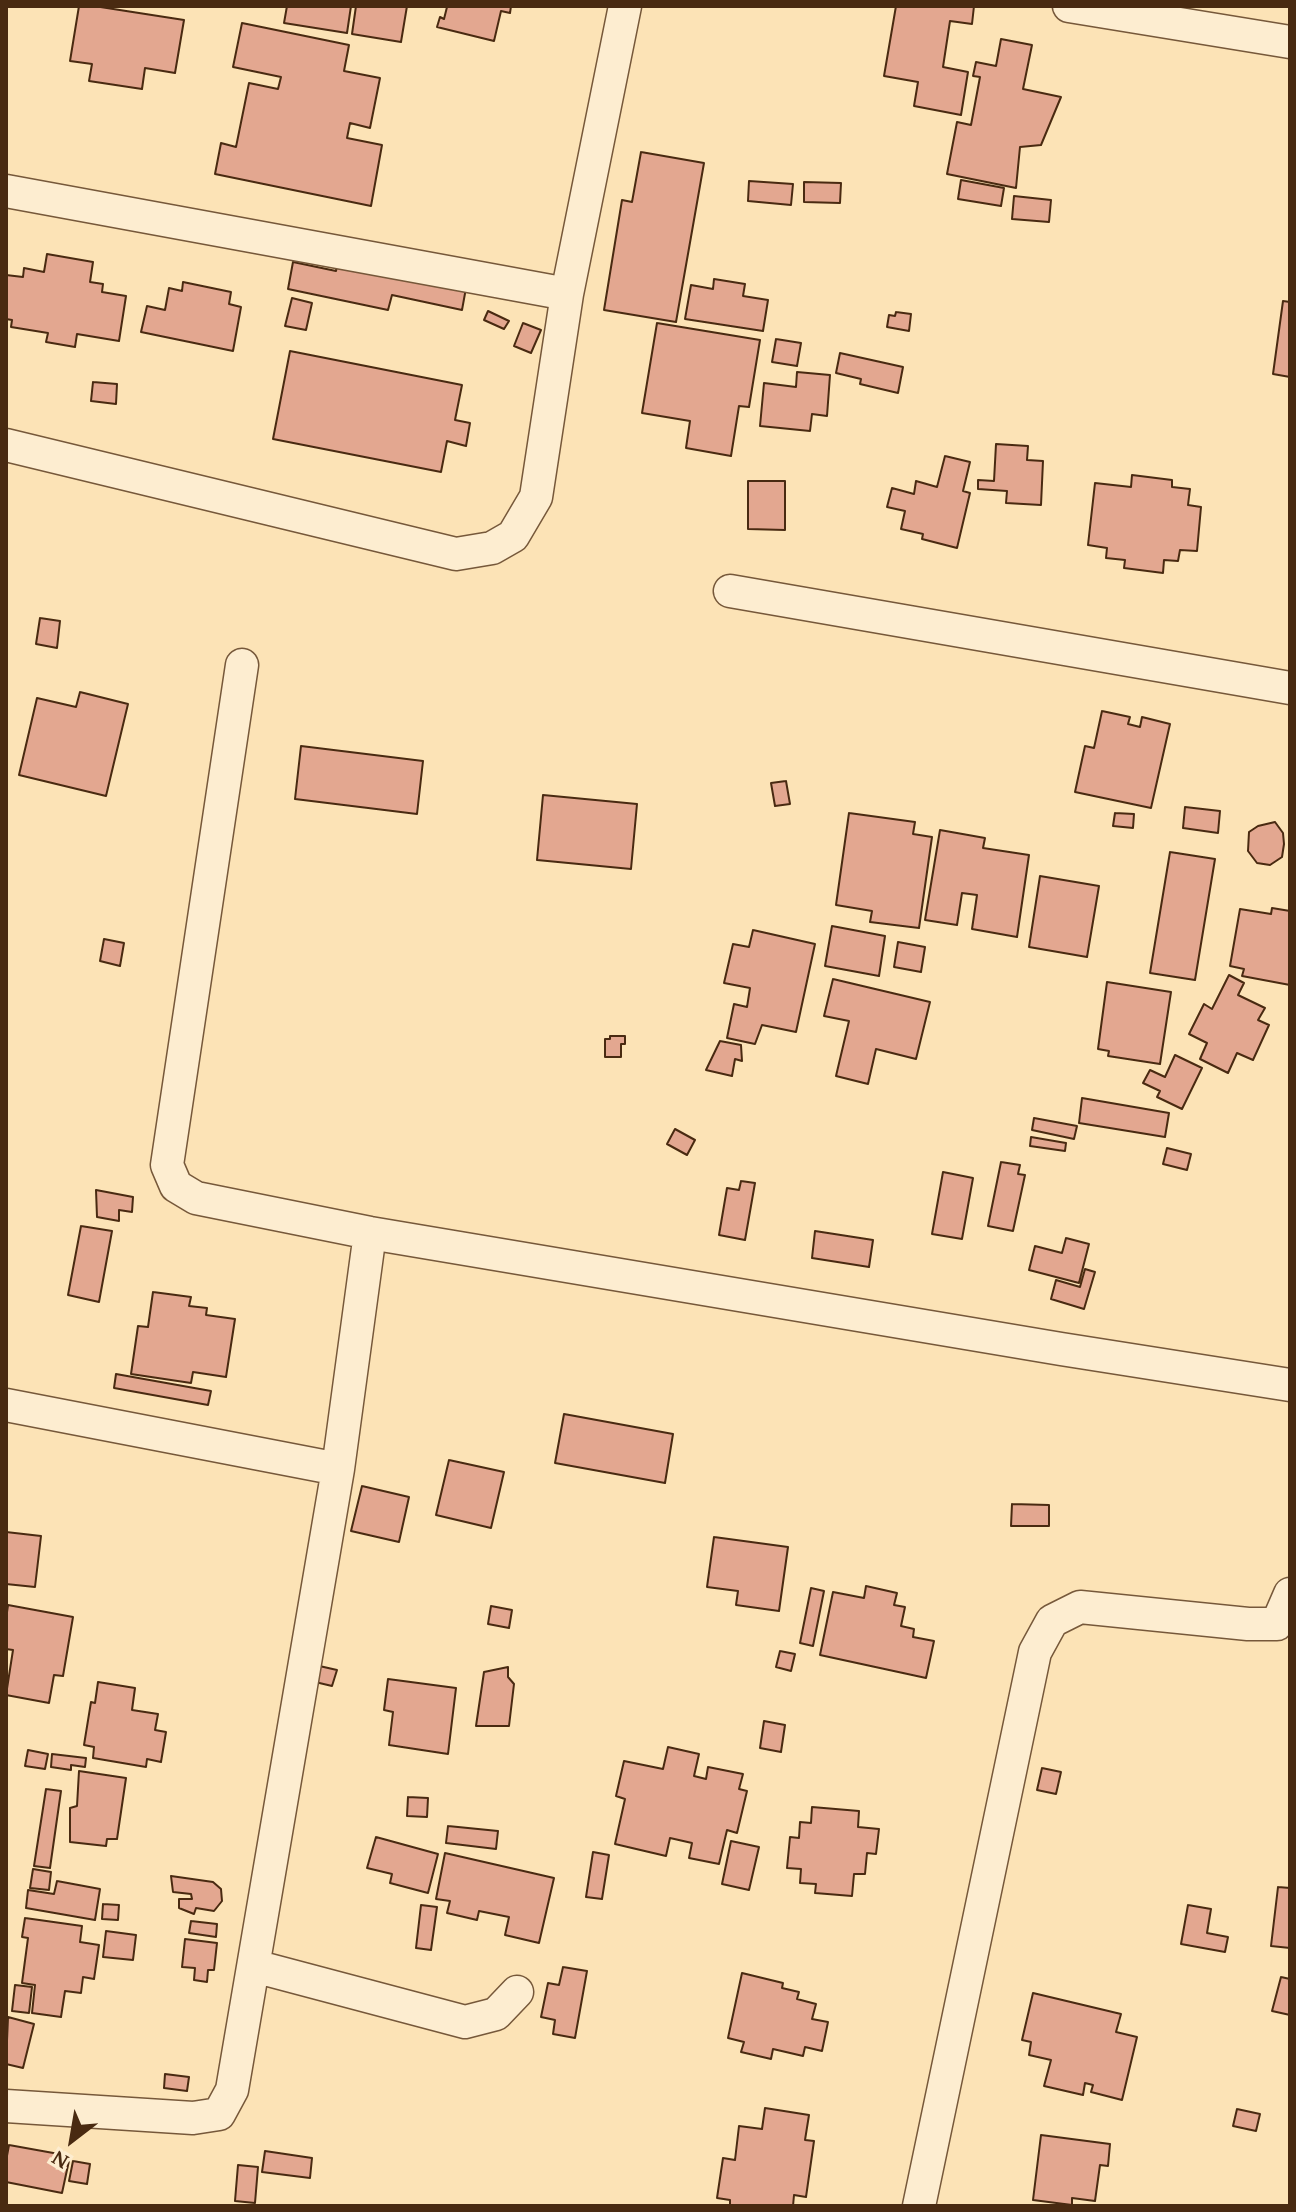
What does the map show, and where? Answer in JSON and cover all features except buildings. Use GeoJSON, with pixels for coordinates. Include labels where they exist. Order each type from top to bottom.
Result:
{"type":"FeatureCollection","features":[{"type":"Feature","properties":{"kind":"street"},"geometry":{"type":"LineString","coordinates":[[6,445],[456,554],[492,548],[513,536],[536,497],[567,294],[625,6]]}},
{"type":"Feature","properties":{"kind":"street"},"geometry":{"type":"LineString","coordinates":[[1069,6],[1290,42]]}},
{"type":"Feature","properties":{"kind":"street"},"geometry":{"type":"LineString","coordinates":[[6,191],[567,294]]}},
{"type":"Feature","properties":{"kind":"street"},"geometry":{"type":"LineString","coordinates":[[730,591],[1290,688]]}},
{"type":"Feature","properties":{"kind":"street"},"geometry":{"type":"LineString","coordinates":[[242,665],[167,1165],[176,1186],[196,1198],[370,1233],[1290,1385]]}},
{"type":"Feature","properties":{"kind":"street"},"geometry":{"type":"LineString","coordinates":[[6,2106],[193,2118],[219,2114],[232,2090],[338,1469],[370,1233]]}},
{"type":"Feature","properties":{"kind":"street"},"geometry":{"type":"LineString","coordinates":[[6,1405],[338,1469]]}},
{"type":"Feature","properties":{"kind":"street"},"geometry":{"type":"LineString","coordinates":[[919,2206],[1035,1652],[1052,1621],[1080,1607],[1283,1625],[1290,1594]]}},
{"type":"Feature","properties":{"kind":"street"},"geometry":{"type":"LineString","coordinates":[[254,1966],[465,2022],[496,2014],[517,1992]]}}]}
